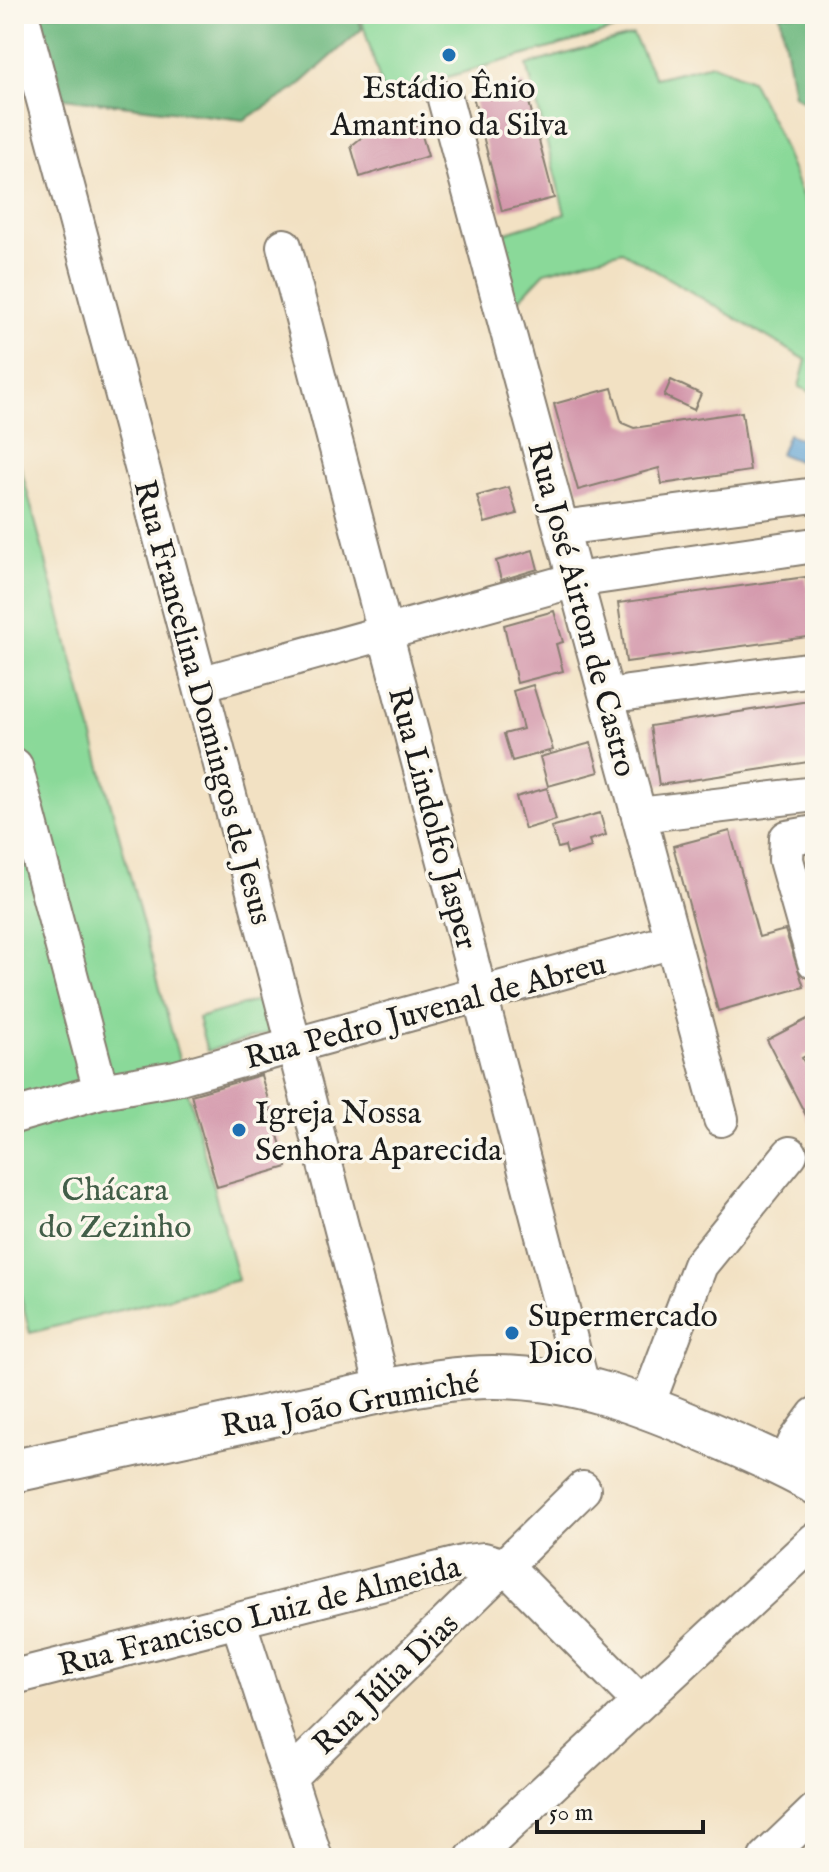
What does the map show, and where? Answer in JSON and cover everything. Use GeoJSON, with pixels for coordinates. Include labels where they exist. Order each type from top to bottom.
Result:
{"type":"FeatureCollection","features":[{"type":"Feature","properties":{"kind":"main road","name":"Rua João Grumiché"},"geometry":{"type":"LineString","coordinates":[[14,1471],[384,1391],[455,1379],[496,1377],[559,1383],[616,1395],[647,1405],[800,1474]]}},
{"type":"Feature","properties":{"kind":"street","name":"Rua Francelina Domingos de Jesus"},"geometry":{"type":"LineString","coordinates":[[21,14],[384,1391]]}},
{"type":"Feature","properties":{"kind":"street","name":"Rua José Airton de Castro"},"geometry":{"type":"LineString","coordinates":[[445,99],[721,1119]]}},
{"type":"Feature","properties":{"kind":"street","name":"Rua Lindolfo Jasper"},"geometry":{"type":"LineString","coordinates":[[284,246],[583,1389]]}},
{"type":"Feature","properties":{"kind":"street"},"geometry":{"type":"LineString","coordinates":[[561,528],[815,495]]}},
{"type":"Feature","properties":{"kind":"street"},"geometry":{"type":"LineString","coordinates":[[200,684],[575,580],[815,545]]}},
{"type":"Feature","properties":{"kind":"street"},"geometry":{"type":"LineString","coordinates":[[628,693],[815,669]]}},
{"type":"Feature","properties":{"kind":"street"},"geometry":{"type":"LineString","coordinates":[[15,766],[101,1091]]}},
{"type":"Feature","properties":{"kind":"street"},"geometry":{"type":"LineString","coordinates":[[639,815],[815,794]]}},
{"type":"Feature","properties":{"kind":"street"},"geometry":{"type":"LineString","coordinates":[[815,833],[787,838],[786,860],[815,962]]}},
{"type":"Feature","properties":{"kind":"street","name":"Rua Pedro Juvenal de Abreu"},"geometry":{"type":"LineString","coordinates":[[14,1116],[101,1091],[176,1078],[673,941]]}},
{"type":"Feature","properties":{"kind":"street"},"geometry":{"type":"LineString","coordinates":[[647,1405],[700,1265],[790,1154]]}},
{"type":"Feature","properties":{"kind":"street"},"geometry":{"type":"LineString","coordinates":[[800,1474],[796,1441],[815,1415]]}},
{"type":"Feature","properties":{"kind":"street","name":"Rua Júlia Dias"},"geometry":{"type":"LineString","coordinates":[[289,1777],[583,1489]]}},
{"type":"Feature","properties":{"kind":"street"},"geometry":{"type":"LineString","coordinates":[[473,1858],[815,1540]]}},
{"type":"Feature","properties":{"kind":"street","name":"Rua Francisco Luiz de Almeida"},"geometry":{"type":"LineString","coordinates":[[14,1677],[484,1560],[505,1566],[640,1702]]}},
{"type":"Feature","properties":{"kind":"street"},"geometry":{"type":"LineString","coordinates":[[238,1620],[315,1858]]}},
{"type":"Feature","properties":{"kind":"street"},"geometry":{"type":"LineString","coordinates":[[766,1858],[815,1811]]}},
{"type":"Feature","properties":{"kind":"green space"},"geometry":{"type":"Polygon","coordinates":[[[40,14],[357,14],[362,29],[295,89],[244,120],[64,98],[40,14]]]}},
{"type":"Feature","properties":{"kind":"green space","name":"Estádio Ênio Amantino da Silva"},"geometry":{"type":"Polygon","coordinates":[[[360,14],[670,14],[384,95],[360,14]]]}},
{"type":"Feature","properties":{"kind":"green space"},"geometry":{"type":"Polygon","coordinates":[[[780,14],[815,14],[815,108],[794,95],[780,14]]]}},
{"type":"Feature","properties":{"kind":"green space"},"geometry":{"type":"Polygon","coordinates":[[[633,35],[655,78],[712,64],[751,80],[775,127],[815,228],[815,394],[799,387],[806,360],[622,251],[545,272],[514,305],[494,236],[565,214],[527,65],[633,35]]]}},
{"type":"Feature","properties":{"kind":"green space","name":"Chácara do Zezinho"},"geometry":{"type":"Polygon","coordinates":[[[14,442],[238,1280],[30,1333],[14,1270],[14,442]]]}},
{"type":"Feature","properties":{"kind":"green space"},"geometry":{"type":"Polygon","coordinates":[[[267,998],[276,1031],[207,1051],[198,1018],[267,998]]]}},
{"type":"Feature","properties":{"kind":"water"},"geometry":{"type":"Polygon","coordinates":[[[788,434],[815,444],[815,468],[780,454],[788,434]]]}},
{"type":"Feature","properties":{"kind":"building"},"geometry":{"type":"Polygon","coordinates":[[[524,83],[554,198],[502,211],[473,96],[524,83]]]}},
{"type":"Feature","properties":{"kind":"building"},"geometry":{"type":"Polygon","coordinates":[[[419,125],[428,156],[360,177],[351,146],[376,126],[379,137],[419,125]]]}},
{"type":"Feature","properties":{"kind":"building"},"geometry":{"type":"Polygon","coordinates":[[[671,380],[701,394],[694,410],[664,396],[671,380]]]}},
{"type":"Feature","properties":{"kind":"building"},"geometry":{"type":"Polygon","coordinates":[[[612,388],[622,423],[634,428],[742,412],[750,471],[662,484],[659,468],[578,490],[554,404],[612,388]]]}},
{"type":"Feature","properties":{"kind":"building"},"geometry":{"type":"Polygon","coordinates":[[[509,487],[517,514],[485,523],[477,496],[509,487]]]}},
{"type":"Feature","properties":{"kind":"building"},"geometry":{"type":"Polygon","coordinates":[[[533,550],[538,569],[501,580],[496,561],[533,550]]]}},
{"type":"Feature","properties":{"kind":"building"},"geometry":{"type":"Polygon","coordinates":[[[806,577],[815,636],[626,662],[618,603],[806,577]]]}},
{"type":"Feature","properties":{"kind":"building"},"geometry":{"type":"Polygon","coordinates":[[[554,611],[563,642],[556,644],[563,671],[517,683],[504,625],[554,611]]]}},
{"type":"Feature","properties":{"kind":"building"},"geometry":{"type":"Polygon","coordinates":[[[533,685],[553,750],[512,761],[504,734],[523,729],[513,691],[533,685]]]}},
{"type":"Feature","properties":{"kind":"building"},"geometry":{"type":"Polygon","coordinates":[[[815,700],[815,761],[659,785],[650,726],[815,700]]]}},
{"type":"Feature","properties":{"kind":"building"},"geometry":{"type":"Polygon","coordinates":[[[591,743],[599,772],[548,786],[540,757],[591,743]]]}},
{"type":"Feature","properties":{"kind":"building"},"geometry":{"type":"Polygon","coordinates":[[[547,788],[556,820],[525,829],[516,797],[547,788]]]}},
{"type":"Feature","properties":{"kind":"building"},"geometry":{"type":"Polygon","coordinates":[[[600,813],[606,835],[589,840],[591,847],[567,854],[565,846],[558,848],[551,827],[600,813]]]}},
{"type":"Feature","properties":{"kind":"building"},"geometry":{"type":"Polygon","coordinates":[[[730,831],[759,937],[785,930],[804,987],[718,1011],[673,846],[730,831]]]}},
{"type":"Feature","properties":{"kind":"building"},"geometry":{"type":"Polygon","coordinates":[[[815,1015],[815,1051],[802,1058],[815,1084],[815,1133],[767,1040],[815,1015]]]}},
{"type":"Feature","properties":{"kind":"building","name":"Igreja Nossa Senhora Aparecida"},"geometry":{"type":"Polygon","coordinates":[[[261,1075],[287,1167],[217,1187],[191,1095],[261,1075]]]}},
{"type":"Feature","properties":{"kind":"place","name":"Estádio Ênio Amantino da Silva"},"geometry":{"type":"Point","coordinates":[449,55]}},
{"type":"Feature","properties":{"kind":"place","name":"Igreja Nossa Senhora Aparecida"},"geometry":{"type":"Point","coordinates":[239,1130]}},
{"type":"Feature","properties":{"kind":"place","name":"Supermercado Dico"},"geometry":{"type":"Point","coordinates":[512,1333]}}]}
